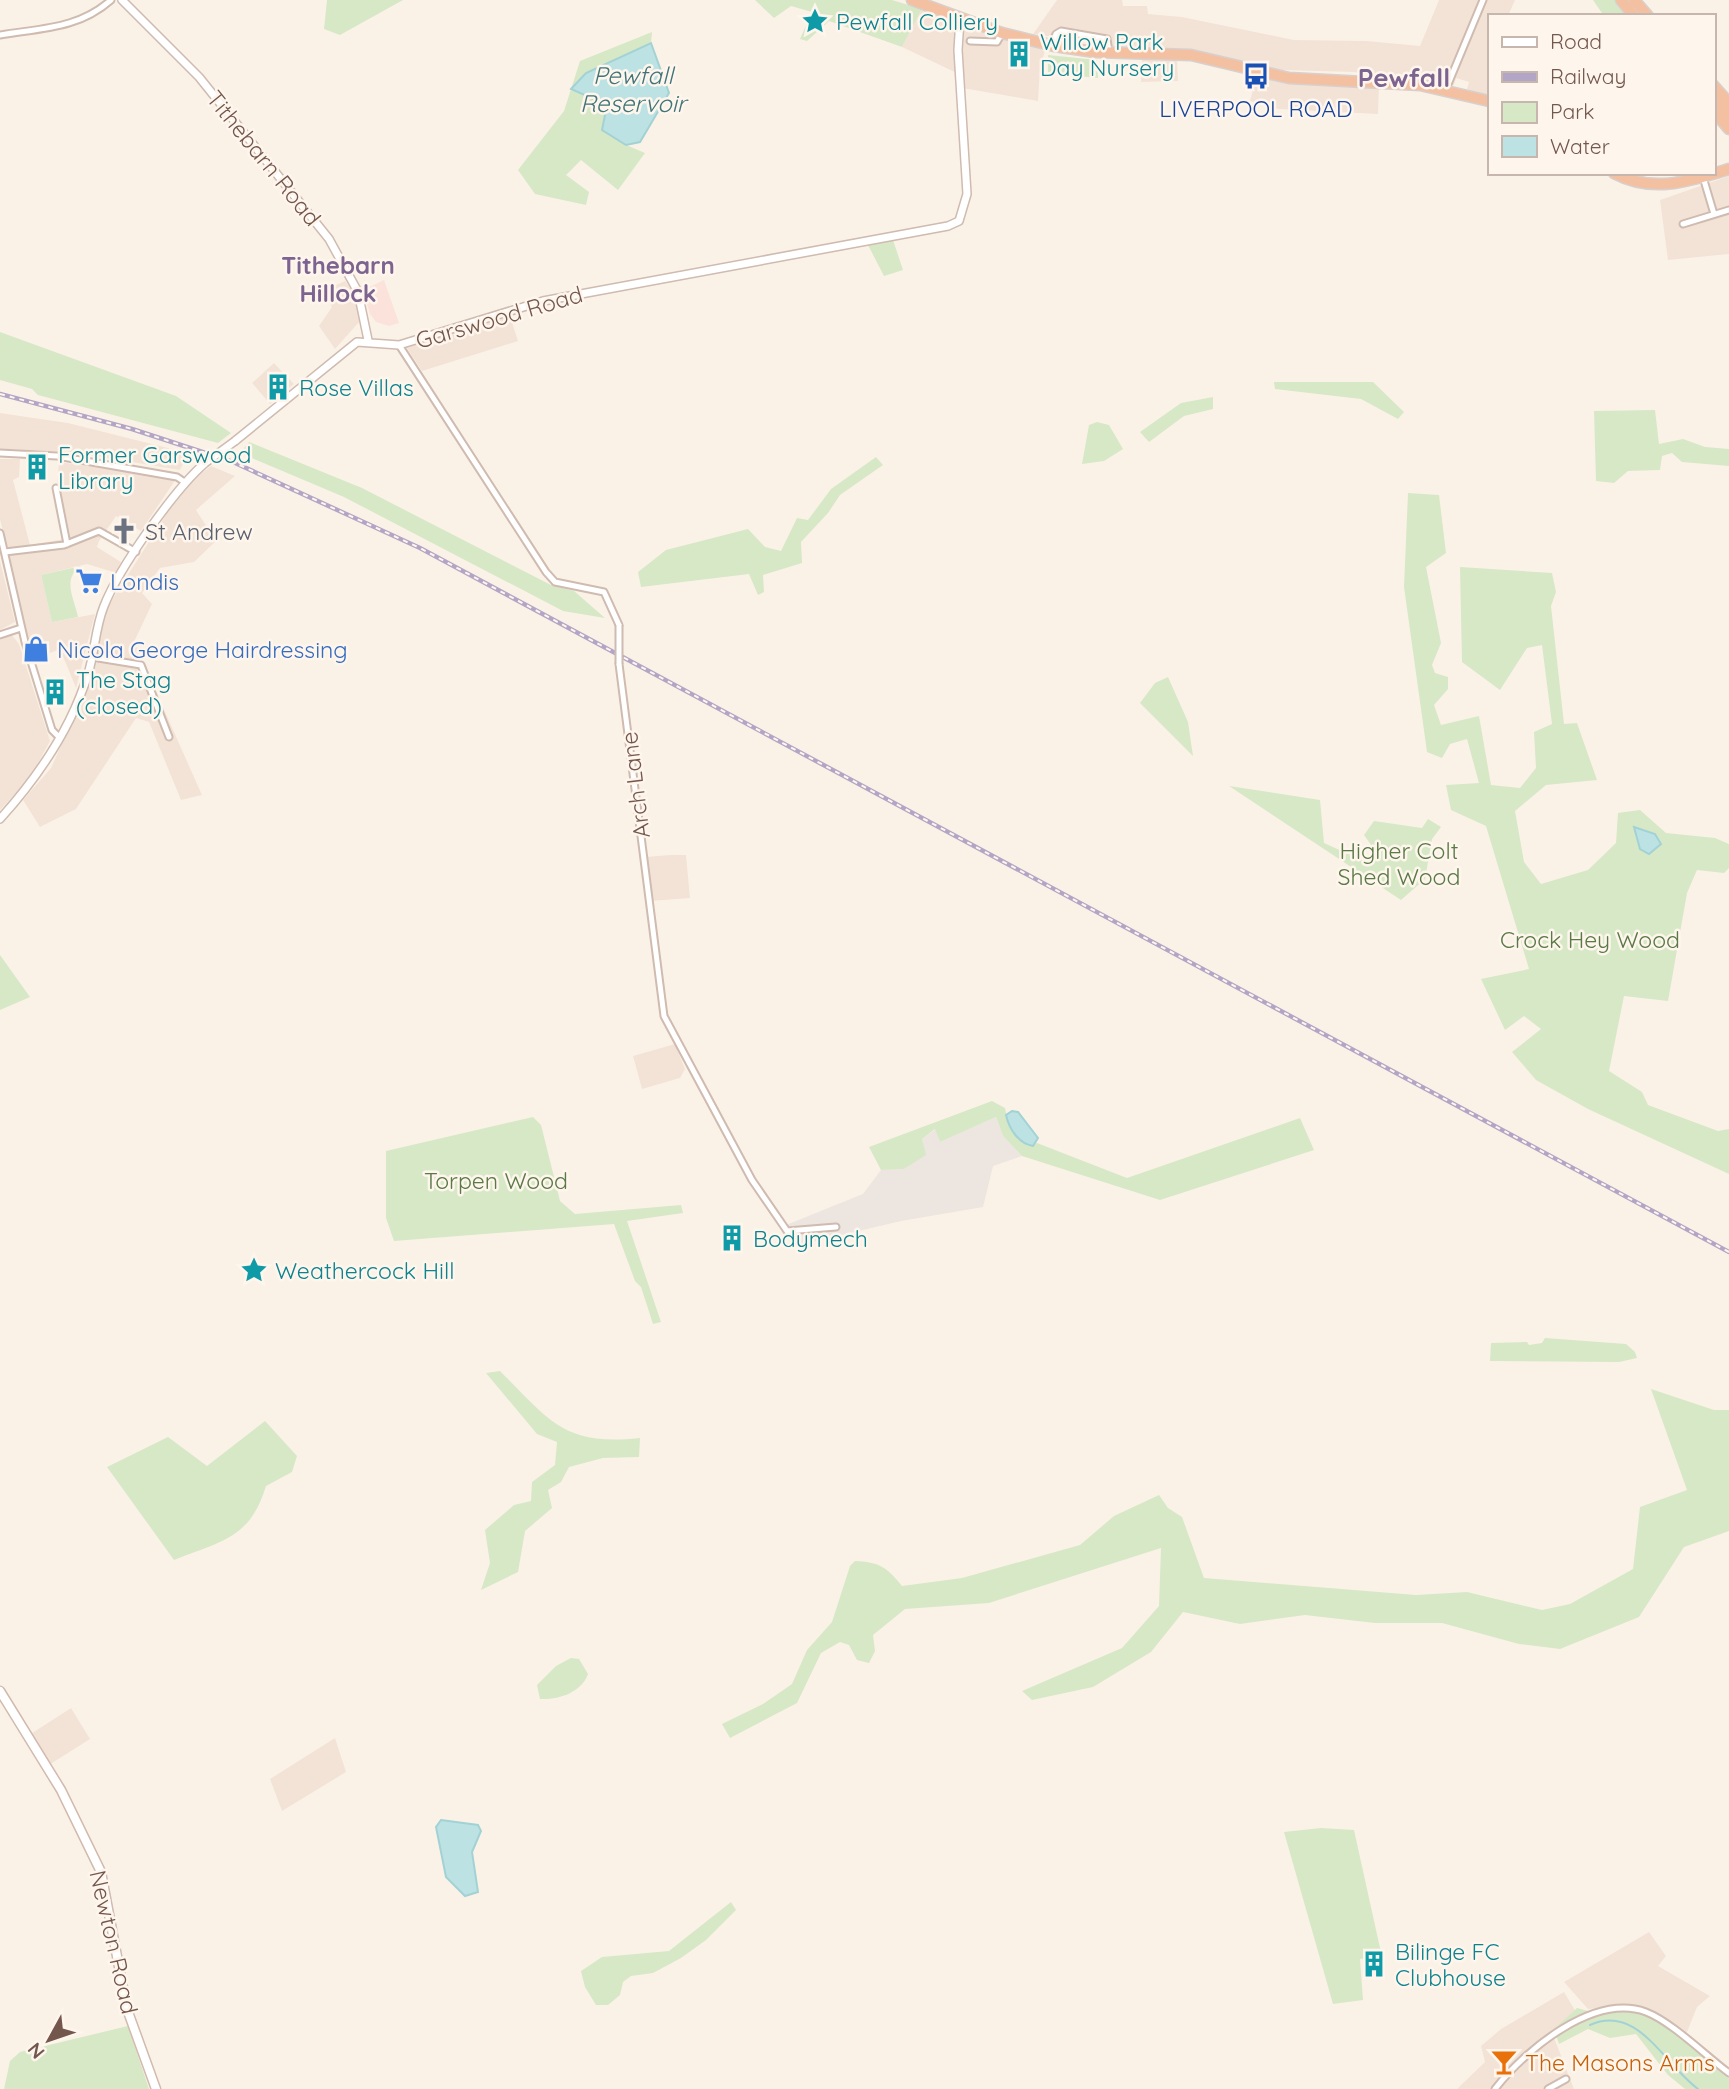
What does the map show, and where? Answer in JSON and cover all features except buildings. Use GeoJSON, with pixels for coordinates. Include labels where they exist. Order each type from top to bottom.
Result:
{"type":"FeatureCollection","features":[{"type":"Feature","properties":{"kind":"highway"},"geometry":{"type":"LineString","coordinates":[[912,0],[1002,33],[1051,46],[1109,52],[1191,55],[1289,78],[1376,81],[1446,89],[1488,101]]}},
{"type":"Feature","properties":{"kind":"highway"},"geometry":{"type":"LineString","coordinates":[[1621,0],[1632,14]]}},
{"type":"Feature","properties":{"kind":"highway"},"geometry":{"type":"LineString","coordinates":[[1634,0],[1646,14]]}},
{"type":"Feature","properties":{"kind":"highway"},"geometry":{"type":"LineString","coordinates":[[1715,87],[1729,103]]}},
{"type":"Feature","properties":{"kind":"highway"},"geometry":{"type":"LineString","coordinates":[[1715,98],[1729,115]]}},
{"type":"Feature","properties":{"kind":"highway"},"geometry":{"type":"LineString","coordinates":[[1715,112],[1729,129]]}},
{"type":"Feature","properties":{"kind":"highway"},"geometry":{"type":"LineString","coordinates":[[1620,175],[1651,185],[1684,183],[1710,175]]}},
{"type":"Feature","properties":{"kind":"main road","name":"Newton Road"},"geometry":{"type":"LineString","coordinates":[[0,1691],[61,1790],[101,1872],[127,2008],[156,2089]]}},
{"type":"Feature","properties":{"kind":"street"},"geometry":{"type":"LineString","coordinates":[[0,35],[75,23],[93,16],[111,0]]}},
{"type":"Feature","properties":{"kind":"street","name":"Tithebarn Road"},"geometry":{"type":"LineString","coordinates":[[122,0],[199,77],[329,239],[358,292],[368,341]]}},
{"type":"Feature","properties":{"kind":"street"},"geometry":{"type":"LineString","coordinates":[[1446,89],[1483,0]]}},
{"type":"Feature","properties":{"kind":"street","name":"Garswood Road"},"geometry":{"type":"LineString","coordinates":[[368,341],[399,345],[543,301],[639,282],[738,267],[948,226],[959,221],[967,194],[958,50],[960,19]]}},
{"type":"Feature","properties":{"kind":"street"},"geometry":{"type":"LineString","coordinates":[[973,43],[997,42],[1002,33]]}},
{"type":"Feature","properties":{"kind":"street"},"geometry":{"type":"LineString","coordinates":[[1051,46],[1056,34],[1074,33],[1107,39],[1109,52]]}},
{"type":"Feature","properties":{"kind":"street"},"geometry":{"type":"LineString","coordinates":[[1703,177],[1714,214]]}},
{"type":"Feature","properties":{"kind":"street"},"geometry":{"type":"LineString","coordinates":[[1683,224],[1729,210]]}},
{"type":"Feature","properties":{"kind":"street"},"geometry":{"type":"LineString","coordinates":[[0,820],[40,773],[81,691],[104,605],[183,481],[357,342],[368,341]]}},
{"type":"Feature","properties":{"kind":"street","name":"Arch Lane"},"geometry":{"type":"LineString","coordinates":[[399,345],[546,572],[555,582],[604,592],[610,599],[619,625],[619,664],[664,1016],[752,1180],[787,1231],[836,1227]]}},
{"type":"Feature","properties":{"kind":"street"},"geometry":{"type":"LineString","coordinates":[[0,453],[57,456],[177,477],[183,481]]}},
{"type":"Feature","properties":{"kind":"street"},"geometry":{"type":"LineString","coordinates":[[56,488],[67,544]]}},
{"type":"Feature","properties":{"kind":"street"},"geometry":{"type":"LineString","coordinates":[[58,499],[66,497]]}},
{"type":"Feature","properties":{"kind":"street"},"geometry":{"type":"LineString","coordinates":[[5,552],[67,544],[99,531],[136,552]]}},
{"type":"Feature","properties":{"kind":"street"},"geometry":{"type":"LineString","coordinates":[[0,533],[21,628],[52,730],[59,737]]}},
{"type":"Feature","properties":{"kind":"street"},"geometry":{"type":"LineString","coordinates":[[0,635],[21,628]]}},
{"type":"Feature","properties":{"kind":"street"},"geometry":{"type":"LineString","coordinates":[[92,657],[141,665],[169,737]]}},
{"type":"Feature","properties":{"kind":"street"},"geometry":{"type":"LineString","coordinates":[[1495,2089],[1516,2064],[1564,2029],[1583,2016],[1611,2009],[1646,2012],[1729,2073]]}},
{"type":"Feature","properties":{"kind":"street"},"geometry":{"type":"LineString","coordinates":[[1548,2089],[1566,2079]]}},
{"type":"Feature","properties":{"kind":"shaded area"},"geometry":{"type":"Polygon","coordinates":[[[1057,0],[1122,0],[1123,6],[1147,6],[1148,14],[1182,17],[1294,40],[1367,41],[1420,46],[1439,0],[1515,0],[1509,14],[1488,14],[1488,97],[1467,89],[1469,82],[1456,78],[1454,85],[1354,72],[1282,70],[1191,49],[1108,46],[1033,34],[1057,0]]]}},
{"type":"Feature","properties":{"kind":"shaded area"},"geometry":{"type":"Polygon","coordinates":[[[922,9],[1045,51],[1040,68],[1038,101],[962,88],[961,75],[902,47],[922,9]]]}},
{"type":"Feature","properties":{"kind":"shaded area"},"geometry":{"type":"Polygon","coordinates":[[[1142,58],[1177,58],[1178,81],[1141,82],[1142,58]]]}},
{"type":"Feature","properties":{"kind":"shaded area"},"geometry":{"type":"Polygon","coordinates":[[[1256,77],[1295,84],[1379,86],[1378,114],[1278,109],[1250,101],[1256,77]]]}},
{"type":"Feature","properties":{"kind":"shaded area"},"geometry":{"type":"Polygon","coordinates":[[[1729,176],[1729,254],[1668,260],[1660,200],[1729,176]]]}},
{"type":"Feature","properties":{"kind":"shaded area"},"geometry":{"type":"Polygon","coordinates":[[[384,280],[399,323],[389,326],[376,322],[370,314],[363,290],[384,280]]]}},
{"type":"Feature","properties":{"kind":"shaded area"},"geometry":{"type":"Polygon","coordinates":[[[345,281],[354,294],[360,321],[335,349],[319,326],[332,307],[323,291],[345,281]]]}},
{"type":"Feature","properties":{"kind":"shaded area"},"geometry":{"type":"Polygon","coordinates":[[[510,316],[518,341],[422,371],[405,345],[510,316]]]}},
{"type":"Feature","properties":{"kind":"shaded area"},"geometry":{"type":"Polygon","coordinates":[[[274,363],[294,384],[270,404],[252,383],[274,363]]]}},
{"type":"Feature","properties":{"kind":"shaded area"},"geometry":{"type":"Polygon","coordinates":[[[0,413],[68,423],[188,453],[180,470],[71,452],[0,449],[0,413]]]}},
{"type":"Feature","properties":{"kind":"shaded area"},"geometry":{"type":"Polygon","coordinates":[[[0,459],[20,459],[19,477],[13,480],[30,545],[70,538],[57,486],[59,462],[176,479],[141,531],[116,516],[99,541],[97,547],[121,562],[116,573],[87,564],[41,575],[52,622],[95,614],[76,688],[60,649],[33,660],[0,519],[0,459]]]}},
{"type":"Feature","properties":{"kind":"shaded area"},"geometry":{"type":"Polygon","coordinates":[[[211,466],[235,476],[196,510],[216,541],[194,562],[160,568],[142,593],[152,604],[134,642],[202,795],[181,800],[149,722],[136,718],[76,809],[40,827],[23,800],[51,768],[91,678],[105,611],[185,485],[211,466]]]}},
{"type":"Feature","properties":{"kind":"shaded area"},"geometry":{"type":"Polygon","coordinates":[[[0,561],[15,622],[0,630],[0,561]]]}},
{"type":"Feature","properties":{"kind":"shaded area"},"geometry":{"type":"Polygon","coordinates":[[[12,635],[19,644],[50,741],[30,778],[0,810],[0,640],[12,635]]]}},
{"type":"Feature","properties":{"kind":"shaded area"},"geometry":{"type":"Polygon","coordinates":[[[686,855],[690,898],[650,901],[645,857],[686,855]]]}},
{"type":"Feature","properties":{"kind":"shaded area"},"geometry":{"type":"Polygon","coordinates":[[[675,1044],[685,1069],[680,1078],[642,1089],[633,1056],[675,1044]]]}},
{"type":"Feature","properties":{"kind":"shaded area"},"geometry":{"type":"Polygon","coordinates":[[[996,1117],[1003,1136],[1022,1156],[993,1166],[983,1207],[901,1221],[799,1245],[786,1225],[863,1194],[881,1170],[904,1169],[925,1155],[922,1139],[936,1129],[940,1142],[996,1117]]]}},
{"type":"Feature","properties":{"kind":"shaded area"},"geometry":{"type":"Polygon","coordinates":[[[71,1708],[90,1739],[49,1765],[29,1735],[71,1708]]]}},
{"type":"Feature","properties":{"kind":"shaded area"},"geometry":{"type":"Polygon","coordinates":[[[335,1738],[346,1772],[282,1811],[270,1779],[335,1738]]]}},
{"type":"Feature","properties":{"kind":"shaded area"},"geometry":{"type":"Polygon","coordinates":[[[1649,1932],[1666,1956],[1658,1966],[1710,1996],[1697,2007],[1685,2037],[1651,2012],[1631,2005],[1588,2009],[1564,1982],[1649,1932]]]}},
{"type":"Feature","properties":{"kind":"shaded area"},"geometry":{"type":"Polygon","coordinates":[[[1564,1992],[1579,2017],[1553,2035],[1574,2089],[1457,2089],[1485,2062],[1481,2046],[1501,2029],[1564,1992]]]}},
{"type":"Feature","properties":{"kind":"green space"},"geometry":{"type":"Polygon","coordinates":[[[327,0],[403,0],[340,35],[324,29],[327,0]]]}},
{"type":"Feature","properties":{"kind":"green space"},"geometry":{"type":"Polygon","coordinates":[[[755,0],[892,0],[922,9],[902,47],[829,21],[807,41],[800,39],[812,12],[791,6],[774,18],[755,0]]]}},
{"type":"Feature","properties":{"kind":"green space"},"geometry":{"type":"Polygon","coordinates":[[[1593,0],[1615,0],[1626,14],[1603,14],[1593,0]]]}},
{"type":"Feature","properties":{"kind":"green space"},"geometry":{"type":"Polygon","coordinates":[[[652,32],[651,43],[586,73],[572,89],[607,105],[626,145],[645,153],[618,190],[581,160],[566,175],[589,192],[586,205],[535,194],[518,170],[564,111],[580,61],[652,32]]]}},
{"type":"Feature","properties":{"kind":"green space"},"geometry":{"type":"Polygon","coordinates":[[[1048,55],[1097,60],[1098,78],[1048,73],[1048,55]]]}},
{"type":"Feature","properties":{"kind":"green space"},"geometry":{"type":"Polygon","coordinates":[[[893,240],[903,270],[884,276],[868,245],[893,240]]]}},
{"type":"Feature","properties":{"kind":"green space"},"geometry":{"type":"Polygon","coordinates":[[[0,332],[176,396],[231,433],[218,443],[38,395],[32,389],[0,380],[0,332]]]}},
{"type":"Feature","properties":{"kind":"green space"},"geometry":{"type":"Polygon","coordinates":[[[1274,382],[1373,382],[1404,412],[1398,419],[1361,399],[1275,389],[1274,382]]]}},
{"type":"Feature","properties":{"kind":"green space"},"geometry":{"type":"Polygon","coordinates":[[[1213,397],[1213,409],[1184,416],[1149,442],[1140,432],[1181,403],[1213,397]]]}},
{"type":"Feature","properties":{"kind":"green space"},"geometry":{"type":"Polygon","coordinates":[[[1655,410],[1659,444],[1683,439],[1705,447],[1729,449],[1729,466],[1682,462],[1672,453],[1662,456],[1660,470],[1628,471],[1614,483],[1596,481],[1594,411],[1655,410]]]}},
{"type":"Feature","properties":{"kind":"green space"},"geometry":{"type":"Polygon","coordinates":[[[1097,422],[1109,425],[1123,449],[1104,461],[1082,464],[1089,425],[1097,422]]]}},
{"type":"Feature","properties":{"kind":"green space"},"geometry":{"type":"Polygon","coordinates":[[[249,442],[362,488],[551,585],[574,591],[605,618],[563,611],[344,497],[240,453],[249,442]]]}},
{"type":"Feature","properties":{"kind":"green space"},"geometry":{"type":"Polygon","coordinates":[[[876,457],[883,465],[840,495],[828,513],[801,542],[802,563],[763,575],[764,592],[758,595],[749,574],[641,587],[638,572],[666,550],[748,529],[765,547],[781,551],[797,518],[808,520],[831,489],[876,457]]]}},
{"type":"Feature","properties":{"kind":"green space","name":"Crock Hey Wood"},"geometry":{"type":"Polygon","coordinates":[[[1408,493],[1439,495],[1446,553],[1426,567],[1441,643],[1432,665],[1435,673],[1448,677],[1448,689],[1434,705],[1441,725],[1479,716],[1491,785],[1520,788],[1536,768],[1534,732],[1552,724],[1542,645],[1527,648],[1500,690],[1462,662],[1460,567],[1552,573],[1556,592],[1551,606],[1564,724],[1577,723],[1597,780],[1546,785],[1515,811],[1524,862],[1541,884],[1588,870],[1616,843],[1618,813],[1640,810],[1666,833],[1715,838],[1729,844],[1729,868],[1724,873],[1697,870],[1687,893],[1668,1001],[1624,996],[1609,1071],[1642,1092],[1648,1105],[1718,1131],[1729,1129],[1729,1174],[1588,1109],[1536,1080],[1512,1052],[1541,1029],[1524,1016],[1505,1030],[1481,979],[1529,969],[1486,826],[1451,810],[1446,785],[1479,783],[1467,739],[1450,744],[1442,758],[1427,752],[1404,587],[1408,493]]]}},
{"type":"Feature","properties":{"kind":"green space"},"geometry":{"type":"Polygon","coordinates":[[[81,566],[75,571],[70,583],[78,617],[52,622],[41,575],[81,566]]]}},
{"type":"Feature","properties":{"kind":"green space"},"geometry":{"type":"Polygon","coordinates":[[[1168,677],[1188,722],[1193,756],[1140,703],[1155,683],[1168,677]]]}},
{"type":"Feature","properties":{"kind":"green space","name":"Higher Colt Shed Wood"},"geometry":{"type":"Polygon","coordinates":[[[1229,786],[1320,800],[1324,843],[1364,861],[1374,849],[1364,835],[1374,821],[1422,828],[1428,819],[1441,827],[1432,839],[1425,879],[1401,900],[1229,786]]]}},
{"type":"Feature","properties":{"kind":"green space"},"geometry":{"type":"Polygon","coordinates":[[[0,955],[30,997],[0,1010],[0,955]]]}},
{"type":"Feature","properties":{"kind":"green space"},"geometry":{"type":"Polygon","coordinates":[[[992,1101],[1005,1108],[1008,1123],[1028,1146],[1037,1143],[1127,1178],[1300,1118],[1314,1150],[1160,1200],[1022,1156],[1003,1136],[996,1117],[940,1142],[935,1129],[922,1139],[926,1155],[904,1169],[881,1170],[869,1147],[992,1101]]]}},
{"type":"Feature","properties":{"kind":"green space","name":"Torpen Wood"},"geometry":{"type":"Polygon","coordinates":[[[533,1117],[541,1125],[560,1201],[575,1214],[681,1205],[683,1213],[627,1221],[661,1322],[653,1324],[641,1287],[635,1281],[614,1224],[394,1241],[386,1218],[386,1151],[533,1117]]]}},
{"type":"Feature","properties":{"kind":"green space"},"geometry":{"type":"Polygon","coordinates":[[[1545,1338],[1626,1344],[1635,1352],[1637,1358],[1619,1362],[1490,1361],[1491,1343],[1527,1342],[1529,1345],[1542,1343],[1545,1338]]]}},
{"type":"Feature","properties":{"kind":"green space"},"geometry":{"type":"Polygon","coordinates":[[[500,1371],[547,1417],[561,1427],[593,1438],[640,1438],[639,1457],[603,1458],[569,1467],[561,1482],[548,1490],[552,1508],[525,1531],[518,1572],[481,1590],[490,1563],[485,1530],[514,1505],[531,1501],[532,1482],[555,1465],[557,1442],[537,1434],[486,1373],[500,1371]]]}},
{"type":"Feature","properties":{"kind":"green space"},"geometry":{"type":"Polygon","coordinates":[[[1651,1389],[1714,1410],[1729,1410],[1729,1531],[1684,1547],[1639,1617],[1560,1649],[1519,1644],[1442,1623],[1375,1623],[1305,1615],[1240,1624],[1183,1612],[1151,1652],[1093,1687],[1032,1700],[1022,1691],[1122,1648],[1159,1606],[1161,1548],[989,1603],[905,1609],[873,1635],[875,1651],[869,1663],[857,1660],[849,1645],[840,1642],[821,1653],[797,1703],[730,1738],[722,1724],[763,1704],[792,1684],[807,1650],[832,1622],[850,1566],[855,1561],[882,1567],[902,1586],[962,1578],[1080,1545],[1114,1516],[1159,1495],[1168,1508],[1182,1517],[1204,1578],[1416,1595],[1467,1592],[1542,1610],[1570,1604],[1633,1569],[1640,1507],[1687,1490],[1651,1389]]]}},
{"type":"Feature","properties":{"kind":"green space"},"geometry":{"type":"Polygon","coordinates":[[[265,1421],[297,1456],[292,1472],[266,1486],[251,1517],[232,1536],[174,1560],[107,1467],[168,1437],[207,1466],[265,1421]]]}},
{"type":"Feature","properties":{"kind":"green space"},"geometry":{"type":"Polygon","coordinates":[[[571,1658],[579,1659],[588,1674],[585,1681],[568,1694],[540,1699],[537,1685],[556,1666],[571,1658]]]}},
{"type":"Feature","properties":{"kind":"green space"},"geometry":{"type":"Polygon","coordinates":[[[1321,1828],[1354,1830],[1382,1957],[1360,1959],[1363,2000],[1333,2004],[1284,1832],[1321,1828]]]}},
{"type":"Feature","properties":{"kind":"green space"},"geometry":{"type":"Polygon","coordinates":[[[731,1902],[736,1910],[706,1940],[653,1973],[631,1976],[623,1982],[620,1995],[608,2005],[596,2005],[585,1987],[581,1971],[602,1957],[669,1951],[731,1902]]]}},
{"type":"Feature","properties":{"kind":"green space"},"geometry":{"type":"Polygon","coordinates":[[[1609,2007],[1631,2008],[1653,2015],[1729,2078],[1729,2089],[1685,2089],[1668,2075],[1636,2034],[1610,2038],[1588,2029],[1559,2044],[1554,2029],[1577,2008],[1588,2011],[1609,2007]]]}},
{"type":"Feature","properties":{"kind":"green space"},"geometry":{"type":"Polygon","coordinates":[[[128,2026],[149,2089],[4,2089],[10,2061],[20,2052],[128,2026]]]}},
{"type":"Feature","properties":{"kind":"water","name":"Pewfall Reservoir"},"geometry":{"type":"Polygon","coordinates":[[[651,43],[669,93],[640,142],[626,145],[602,130],[607,105],[571,89],[586,73],[651,43]]]}},
{"type":"Feature","properties":{"kind":"water"},"geometry":{"type":"Polygon","coordinates":[[[1634,827],[1655,834],[1661,844],[1649,854],[1640,849],[1634,827]]]}},
{"type":"Feature","properties":{"kind":"water"},"geometry":{"type":"Polygon","coordinates":[[[1012,1111],[1018,1112],[1038,1138],[1033,1146],[1019,1139],[1012,1130],[1006,1115],[1012,1111]]]}},
{"type":"Feature","properties":{"kind":"water"},"geometry":{"type":"Polygon","coordinates":[[[441,1820],[478,1825],[481,1831],[472,1852],[478,1892],[465,1896],[446,1877],[436,1827],[441,1820]]]}},
{"type":"Feature","properties":{"kind":"waterway"},"geometry":{"type":"LineString","coordinates":[[1590,2025],[1607,2021],[1622,2022],[1636,2029],[1698,2089]]}},
{"type":"Feature","properties":{"kind":"railway"},"geometry":{"type":"LineString","coordinates":[[0,394],[132,429],[233,462],[420,548],[1729,1252]]}},
{"type":"Feature","properties":{"kind":"place","name":"Pewfall Colliery"},"geometry":{"type":"Point","coordinates":[815,21]}},
{"type":"Feature","properties":{"kind":"place","name":"Willow Park Day Nursery"},"geometry":{"type":"Point","coordinates":[1019,54]}},
{"type":"Feature","properties":{"kind":"place","name":"LIVERPOOL ROAD"},"geometry":{"type":"Point","coordinates":[1256,76]}},
{"type":"Feature","properties":{"kind":"place","name":"Rose Villas"},"geometry":{"type":"Point","coordinates":[278,387]}},
{"type":"Feature","properties":{"kind":"place","name":"Former Garswood Library"},"geometry":{"type":"Point","coordinates":[37,467]}},
{"type":"Feature","properties":{"kind":"place","name":"St Andrew"},"geometry":{"type":"Point","coordinates":[124,531]}},
{"type":"Feature","properties":{"kind":"place","name":"Londis"},"geometry":{"type":"Point","coordinates":[89,581]}},
{"type":"Feature","properties":{"kind":"place","name":"Nicola George Hairdressing"},"geometry":{"type":"Point","coordinates":[36,649]}},
{"type":"Feature","properties":{"kind":"place","name":"The Stag (closed)"},"geometry":{"type":"Point","coordinates":[55,692]}},
{"type":"Feature","properties":{"kind":"place","name":"Bodymech"},"geometry":{"type":"Point","coordinates":[732,1238]}},
{"type":"Feature","properties":{"kind":"place","name":"Weathercock Hill"},"geometry":{"type":"Point","coordinates":[254,1270]}},
{"type":"Feature","properties":{"kind":"place","name":"Bilinge FC Clubhouse"},"geometry":{"type":"Point","coordinates":[1374,1964]}},
{"type":"Feature","properties":{"kind":"place","name":"The Masons Arms"},"geometry":{"type":"Point","coordinates":[1504,2062]}},
{"type":"Feature","properties":{"kind":"district","name":"Pewfall"},"geometry":{"type":"Point","coordinates":[1404,77]}},
{"type":"Feature","properties":{"kind":"district","name":"Tithebarn Hillock"},"geometry":{"type":"Point","coordinates":[338,279]}}]}
